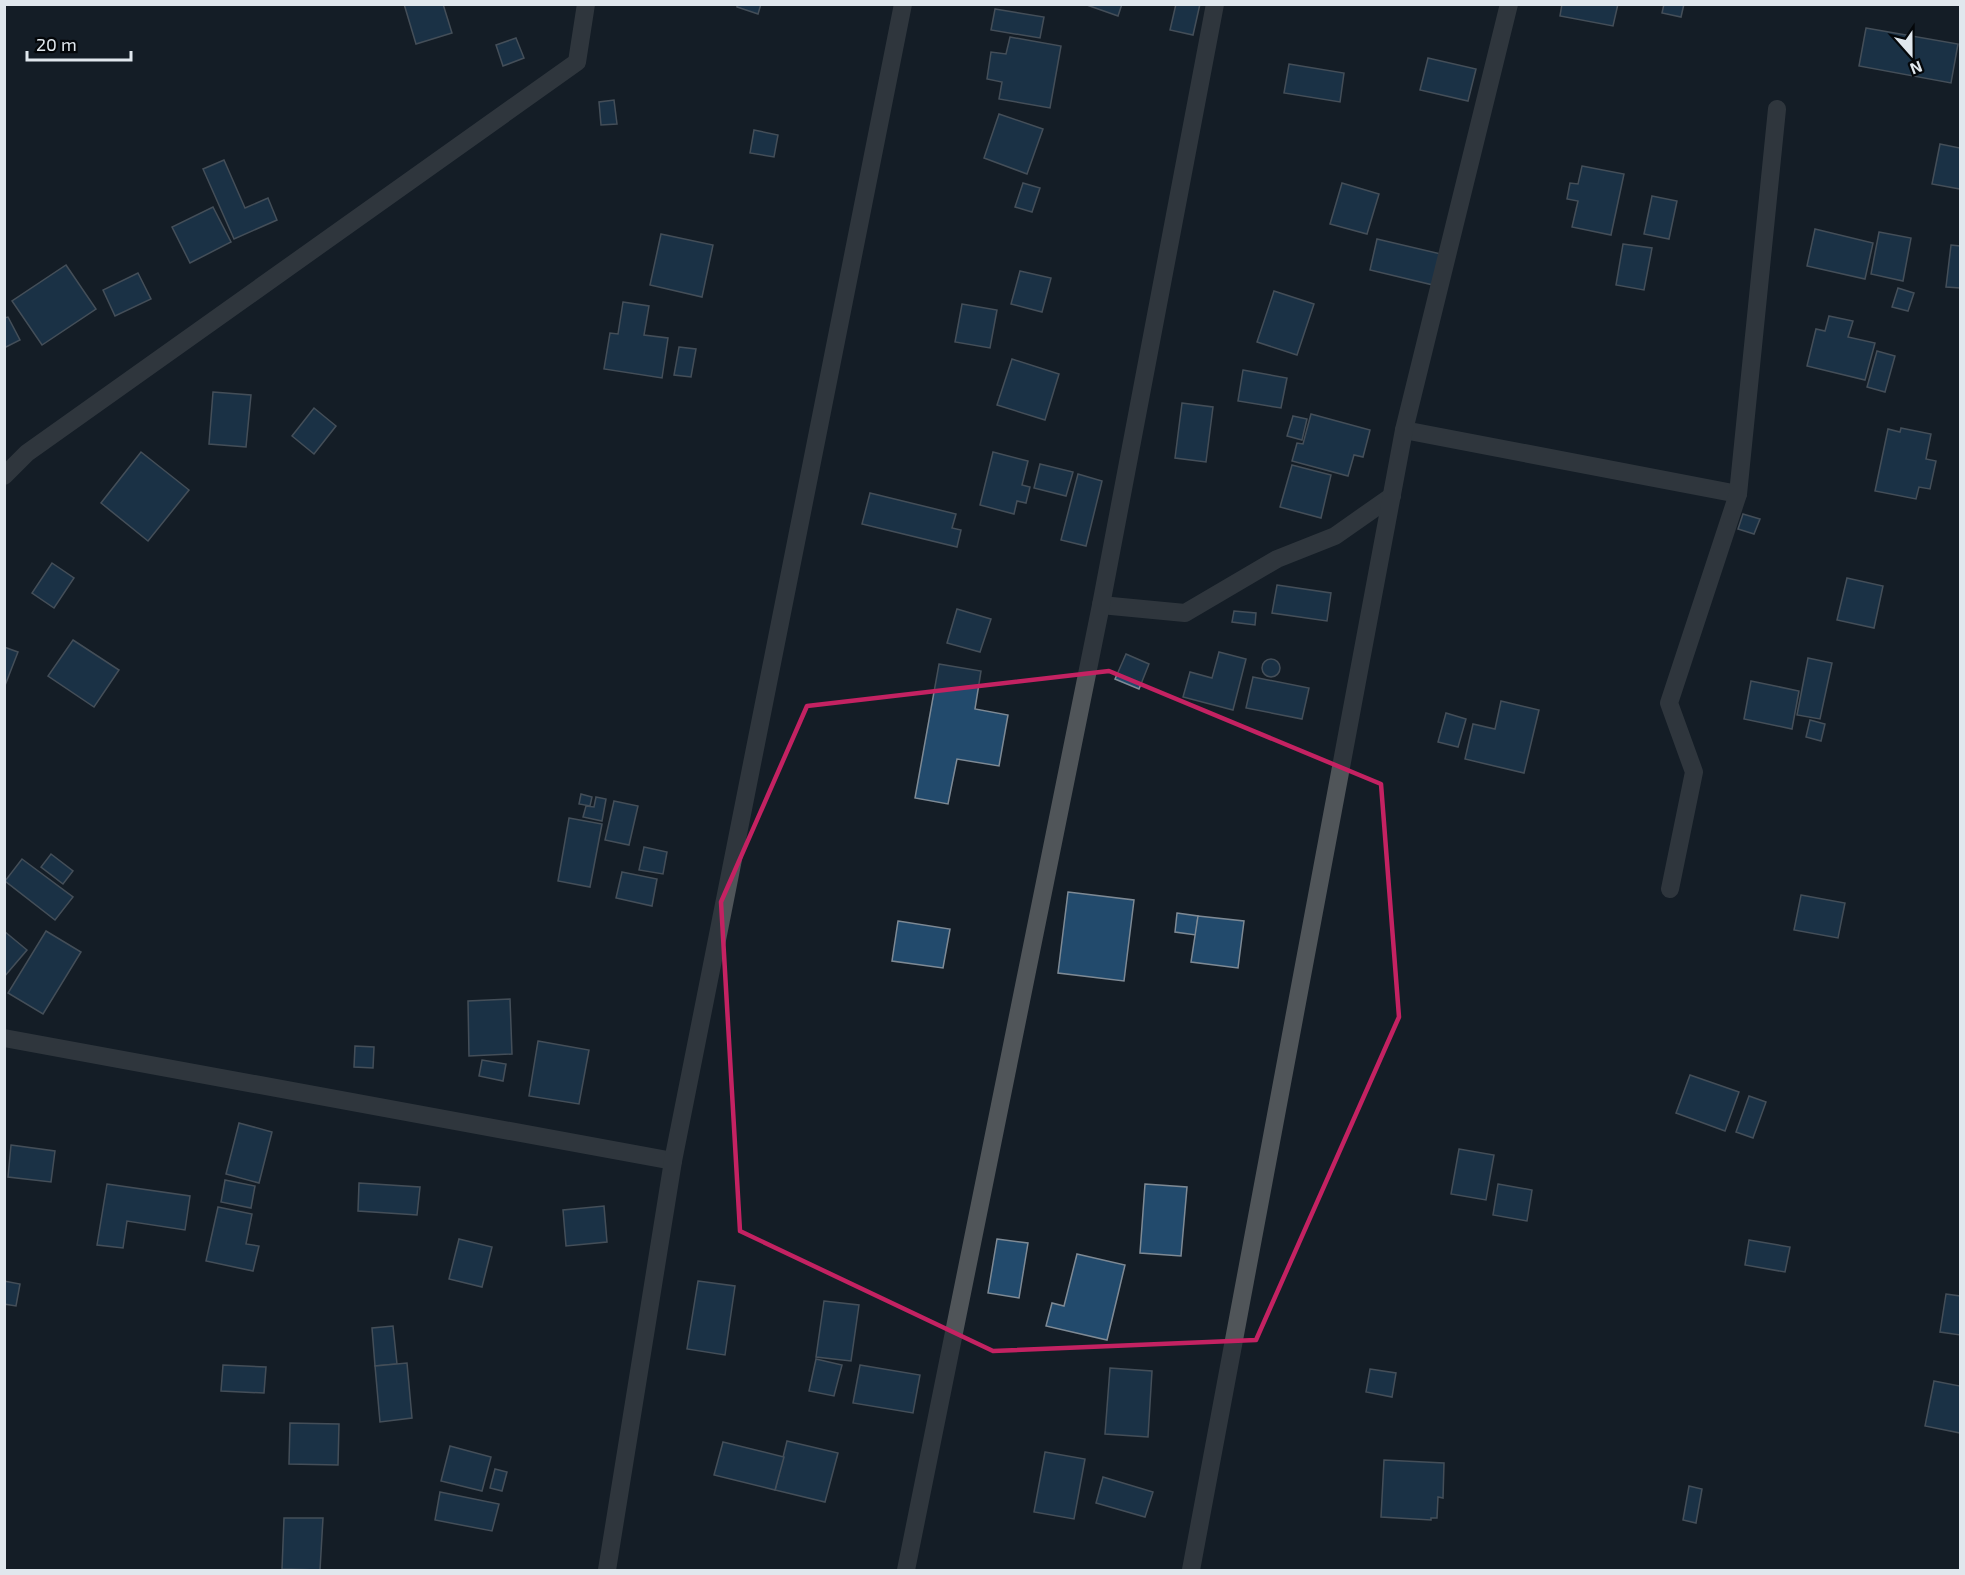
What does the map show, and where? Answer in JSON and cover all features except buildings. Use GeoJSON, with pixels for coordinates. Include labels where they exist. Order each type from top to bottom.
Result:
{"type":"FeatureCollection","features":[{"type":"Feature","properties":{"kind":"street"},"geometry":{"type":"LineString","coordinates":[[4,476],[27,453],[577,62],[586,4]]}},
{"type":"Feature","properties":{"kind":"street"},"geometry":{"type":"LineString","coordinates":[[607,1570],[674,1161],[903,4]]}},
{"type":"Feature","properties":{"kind":"street"},"geometry":{"type":"LineString","coordinates":[[906,1570],[1101,605],[1215,4]]}},
{"type":"Feature","properties":{"kind":"street"},"geometry":{"type":"LineString","coordinates":[[1191,1570],[1404,430],[1509,4]]}},
{"type":"Feature","properties":{"kind":"street"},"geometry":{"type":"LineString","coordinates":[[1670,889],[1694,772],[1669,703],[1738,494],[1777,109]]}},
{"type":"Feature","properties":{"kind":"street"},"geometry":{"type":"LineString","coordinates":[[1404,430],[1738,494]]}},
{"type":"Feature","properties":{"kind":"street"},"geometry":{"type":"LineString","coordinates":[[1101,605],[1185,613],[1277,559],[1335,536],[1392,496]]}},
{"type":"Feature","properties":{"kind":"street"},"geometry":{"type":"LineString","coordinates":[[4,1038],[674,1161]]}},
{"type":"Feature","properties":{"kind":"highlighted area"},"geometry":{"type":"Polygon","coordinates":[[[1109,671],[1381,784],[1399,1017],[1256,1340],[993,1351],[740,1231],[721,902],[807,706],[1109,671]]]}}]}
